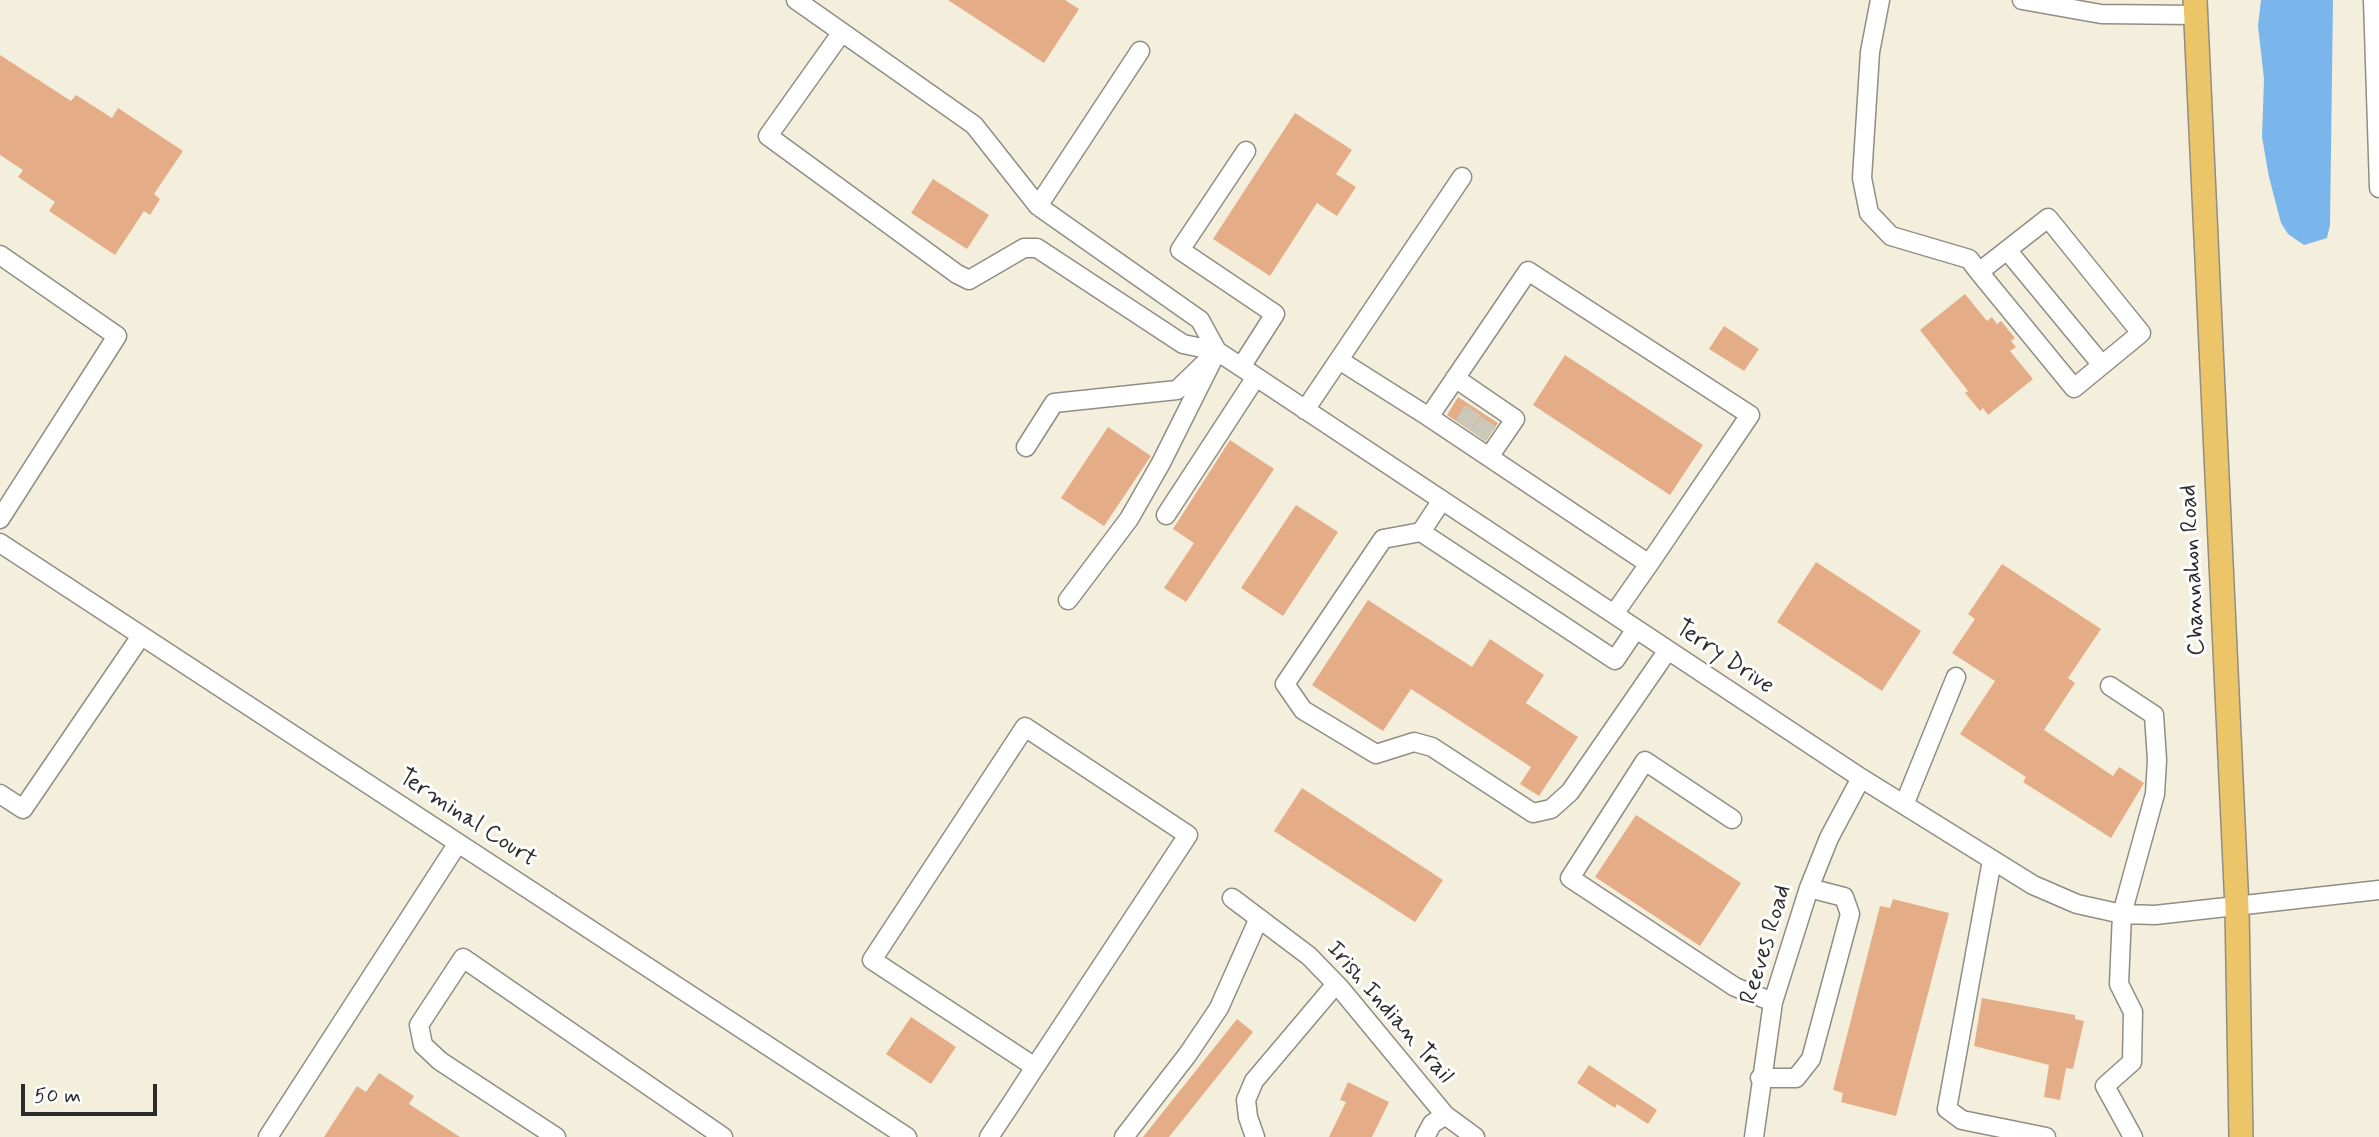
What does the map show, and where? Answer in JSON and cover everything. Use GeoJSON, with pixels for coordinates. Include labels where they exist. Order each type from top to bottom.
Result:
{"type":"FeatureCollection","features":[{"type":"Feature","properties":{"kind":"main road","name":"Channahon Road"},"geometry":{"type":"LineString","coordinates":[[2195,7],[2237,908],[2241,1137]]}},
{"type":"Feature","properties":{"kind":"street"},"geometry":{"type":"LineString","coordinates":[[796,0],[974,125],[1038,206],[1200,320],[1217,351]]}},
{"type":"Feature","properties":{"kind":"street"},"geometry":{"type":"LineString","coordinates":[[1880,0],[1870,52],[1862,178],[1869,213],[1891,236],[1969,259],[1979,272],[2074,388],[2141,333],[2048,218],[1979,272]]}},
{"type":"Feature","properties":{"kind":"street"},"geometry":{"type":"LineString","coordinates":[[2022,0],[2101,14],[2195,7]]}},
{"type":"Feature","properties":{"kind":"street"},"geometry":{"type":"LineString","coordinates":[[2373,0],[2379,188]]}},
{"type":"Feature","properties":{"kind":"street"},"geometry":{"type":"LineString","coordinates":[[842,32],[768,136],[957,274],[969,280],[1024,248],[1037,248],[1183,344],[1217,351]]}},
{"type":"Feature","properties":{"kind":"street"},"geometry":{"type":"LineString","coordinates":[[1038,206],[1140,51]]}},
{"type":"Feature","properties":{"kind":"street"},"geometry":{"type":"LineString","coordinates":[[1241,367],[1275,314],[1180,250],[1246,151]]}},
{"type":"Feature","properties":{"kind":"street"},"geometry":{"type":"LineString","coordinates":[[1305,410],[1462,177]]}},
{"type":"Feature","properties":{"kind":"street"},"geometry":{"type":"LineString","coordinates":[[2007,250],[2102,365]]}},
{"type":"Feature","properties":{"kind":"street"},"geometry":{"type":"LineString","coordinates":[[0,256],[117,336],[0,519]]}},
{"type":"Feature","properties":{"kind":"street"},"geometry":{"type":"LineString","coordinates":[[1429,417],[1528,271],[1750,415],[1614,614]]}},
{"type":"Feature","properties":{"kind":"street"},"geometry":{"type":"LineString","coordinates":[[1026,447],[1054,403],[1177,390],[1217,351]]}},
{"type":"Feature","properties":{"kind":"street"},"geometry":{"type":"LineString","coordinates":[[1068,600],[1107,552],[1135,508],[1161,463],[1217,351]]}},
{"type":"Feature","properties":{"kind":"street","name":"Terry Drive"},"geometry":{"type":"LineString","coordinates":[[1217,351],[1861,778],[2033,885],[2077,904],[2122,914],[2155,915],[2237,908],[2379,890]]}},
{"type":"Feature","properties":{"kind":"street"},"geometry":{"type":"LineString","coordinates":[[1339,360],[1429,417],[1459,430],[1475,441],[1489,457],[1649,564]]}},
{"type":"Feature","properties":{"kind":"street"},"geometry":{"type":"LineString","coordinates":[[1166,516],[1256,377]]}},
{"type":"Feature","properties":{"kind":"street"},"geometry":{"type":"LineString","coordinates":[[1455,378],[1487,407],[1515,419],[1489,457]]}},
{"type":"Feature","properties":{"kind":"street"},"geometry":{"type":"LineString","coordinates":[[1421,532],[1442,500]]}},
{"type":"Feature","properties":{"kind":"street"},"geometry":{"type":"LineString","coordinates":[[1636,629],[1615,660],[1421,532],[1383,539],[1285,684],[1303,710],[1376,754],[1414,742],[1432,747],[1533,813],[1551,809],[1570,792],[1668,650]]}},
{"type":"Feature","properties":{"kind":"street","name":"Terminal Court"},"geometry":{"type":"LineString","coordinates":[[0,543],[907,1137]]}},
{"type":"Feature","properties":{"kind":"street"},"geometry":{"type":"LineString","coordinates":[[0,794],[23,809],[141,635]]}},
{"type":"Feature","properties":{"kind":"street"},"geometry":{"type":"LineString","coordinates":[[1904,805],[1956,677]]}},
{"type":"Feature","properties":{"kind":"street"},"geometry":{"type":"LineString","coordinates":[[2110,686],[2154,715],[2157,760],[2155,794],[2122,914],[2119,984],[2133,1012],[2132,1062],[2105,1086],[2133,1137]]}},
{"type":"Feature","properties":{"kind":"street"},"geometry":{"type":"LineString","coordinates":[[989,1137],[1035,1068],[1188,835],[1025,727],[872,960],[1035,1068]]}},
{"type":"Feature","properties":{"kind":"street"},"geometry":{"type":"LineString","coordinates":[[1732,819],[1645,761],[1570,878],[1735,987],[1773,1002]]}},
{"type":"Feature","properties":{"kind":"street","name":"Reeves Road"},"geometry":{"type":"LineString","coordinates":[[1754,1137],[1760,1078],[1773,1002],[1809,888],[1829,838],[1861,778]]}},
{"type":"Feature","properties":{"kind":"street"},"geometry":{"type":"LineString","coordinates":[[268,1137],[458,843]]}},
{"type":"Feature","properties":{"kind":"street"},"geometry":{"type":"LineString","coordinates":[[1992,860],[1947,1109],[1962,1120],[2046,1137]]}},
{"type":"Feature","properties":{"kind":"street"},"geometry":{"type":"LineString","coordinates":[[1760,1078],[1796,1078],[1811,1059],[1850,915],[1844,897],[1809,888]]}},
{"type":"Feature","properties":{"kind":"street","name":"Irish Indian Trail"},"geometry":{"type":"LineString","coordinates":[[1231,898],[1309,956],[1336,984],[1445,1115],[1475,1137]]}},
{"type":"Feature","properties":{"kind":"street"},"geometry":{"type":"LineString","coordinates":[[1124,1137],[1188,1054],[1219,1007],[1259,918]]}},
{"type":"Feature","properties":{"kind":"street"},"geometry":{"type":"LineString","coordinates":[[556,1137],[440,1062],[423,1045],[419,1026],[463,958],[723,1137]]}},
{"type":"Feature","properties":{"kind":"street"},"geometry":{"type":"LineString","coordinates":[[1255,1137],[1246,1100],[1254,1081],[1336,984]]}},
{"type":"Feature","properties":{"kind":"street"},"geometry":{"type":"LineString","coordinates":[[1425,1137],[1432,1124],[1445,1115]]}},
{"type":"Feature","properties":{"kind":"water"},"geometry":{"type":"Polygon","coordinates":[[[2261,0],[2333,0],[2330,225],[2327,238],[2304,245],[2288,234],[2281,223],[2269,177],[2262,137],[2264,79],[2258,26],[2261,0]]]}},
{"type":"Feature","properties":{"kind":"building"},"geometry":{"type":"Polygon","coordinates":[[[948,0],[1065,0],[1079,9],[1044,63],[948,0]]]}},
{"type":"Feature","properties":{"kind":"building"},"geometry":{"type":"Polygon","coordinates":[[[0,55],[71,101],[76,95],[112,118],[118,108],[183,151],[154,194],[160,199],[150,215],[144,211],[115,255],[49,211],[55,202],[18,177],[23,170],[0,155],[0,55]]]}},
{"type":"Feature","properties":{"kind":"building"},"geometry":{"type":"Polygon","coordinates":[[[1295,113],[1352,150],[1336,174],[1356,187],[1337,216],[1317,203],[1270,276],[1213,239],[1295,113]]]}},
{"type":"Feature","properties":{"kind":"building"},"geometry":{"type":"Polygon","coordinates":[[[933,179],[989,215],[967,249],[911,213],[933,179]]]}},
{"type":"Feature","properties":{"kind":"building"},"geometry":{"type":"Polygon","coordinates":[[[1965,294],[1987,321],[1992,317],[1997,324],[2001,321],[2015,338],[2011,341],[2016,347],[2010,351],[2033,379],[1988,415],[1983,408],[1980,411],[1965,393],[1968,391],[1920,330],[1965,294]]]}},
{"type":"Feature","properties":{"kind":"building"},"geometry":{"type":"Polygon","coordinates":[[[1724,326],[1759,349],[1744,371],[1709,349],[1724,326]]]}},
{"type":"Feature","properties":{"kind":"building"},"geometry":{"type":"Polygon","coordinates":[[[1565,355],[1703,445],[1670,495],[1533,405],[1565,355]]]}},
{"type":"Feature","properties":{"kind":"building"},"geometry":{"type":"Polygon","coordinates":[[[1458,397],[1498,423],[1486,441],[1447,415],[1458,397]]]}},
{"type":"Feature","properties":{"kind":"building"},"geometry":{"type":"Polygon","coordinates":[[[1108,427],[1151,456],[1104,526],[1061,498],[1108,427]]]}},
{"type":"Feature","properties":{"kind":"building"},"geometry":{"type":"Polygon","coordinates":[[[1230,440],[1274,469],[1186,602],[1164,588],[1194,543],[1173,529],[1230,440]]]}},
{"type":"Feature","properties":{"kind":"building"},"geometry":{"type":"Polygon","coordinates":[[[1296,505],[1338,532],[1283,616],[1241,588],[1296,505]]]}},
{"type":"Feature","properties":{"kind":"building"},"geometry":{"type":"Polygon","coordinates":[[[1816,562],[1921,631],[1882,691],[1777,622],[1816,562]]]}},
{"type":"Feature","properties":{"kind":"building"},"geometry":{"type":"Polygon","coordinates":[[[2002,564],[2101,629],[2068,678],[2075,683],[2044,730],[2113,776],[2119,767],[2144,783],[2111,838],[2023,782],[2026,777],[1960,734],[1995,681],[1952,653],[1975,619],[1968,614],[2002,564]]]}},
{"type":"Feature","properties":{"kind":"building"},"geometry":{"type":"Polygon","coordinates":[[[1368,600],[1472,667],[1490,639],[1544,675],[1526,703],[1578,737],[1539,796],[1520,784],[1531,767],[1411,689],[1383,731],[1312,685],[1368,600]]]}},
{"type":"Feature","properties":{"kind":"building"},"geometry":{"type":"Polygon","coordinates":[[[1302,788],[1443,880],[1415,922],[1274,831],[1302,788]]]}},
{"type":"Feature","properties":{"kind":"building"},"geometry":{"type":"Polygon","coordinates":[[[1636,815],[1741,883],[1700,946],[1595,877],[1636,815]]]}},
{"type":"Feature","properties":{"kind":"building"},"geometry":{"type":"Polygon","coordinates":[[[1893,899],[1949,913],[1896,1116],[1841,1102],[1843,1093],[1833,1090],[1880,906],[1890,908],[1893,899]]]}},
{"type":"Feature","properties":{"kind":"building"},"geometry":{"type":"Polygon","coordinates":[[[1982,998],[2075,1015],[2075,1019],[2084,1021],[2073,1069],[2066,1068],[2060,1100],[2044,1097],[2049,1065],[1974,1046],[1982,998]]]}},
{"type":"Feature","properties":{"kind":"building"},"geometry":{"type":"Polygon","coordinates":[[[911,1017],[956,1047],[931,1084],[886,1054],[911,1017]]]}},
{"type":"Feature","properties":{"kind":"building"},"geometry":{"type":"Polygon","coordinates":[[[1237,1019],[1253,1032],[1169,1137],[1143,1137],[1237,1019]]]}},
{"type":"Feature","properties":{"kind":"building"},"geometry":{"type":"Polygon","coordinates":[[[1589,1065],[1657,1110],[1648,1124],[1617,1104],[1615,1108],[1577,1083],[1589,1065]]]}},
{"type":"Feature","properties":{"kind":"building"},"geometry":{"type":"Polygon","coordinates":[[[379,1073],[414,1096],[409,1104],[460,1137],[324,1137],[357,1086],[366,1092],[379,1073]]]}},
{"type":"Feature","properties":{"kind":"building"},"geometry":{"type":"Polygon","coordinates":[[[1348,1082],[1389,1102],[1372,1137],[1329,1137],[1346,1102],[1340,1100],[1348,1082]]]}},
{"type":"Feature","properties":{"kind":"tunnel"},"geometry":{"type":"LineString","coordinates":[[1463,425],[1475,407]]}},
{"type":"Feature","properties":{"kind":"tunnel"},"geometry":{"type":"LineString","coordinates":[[1478,436],[1491,417]]}}]}
